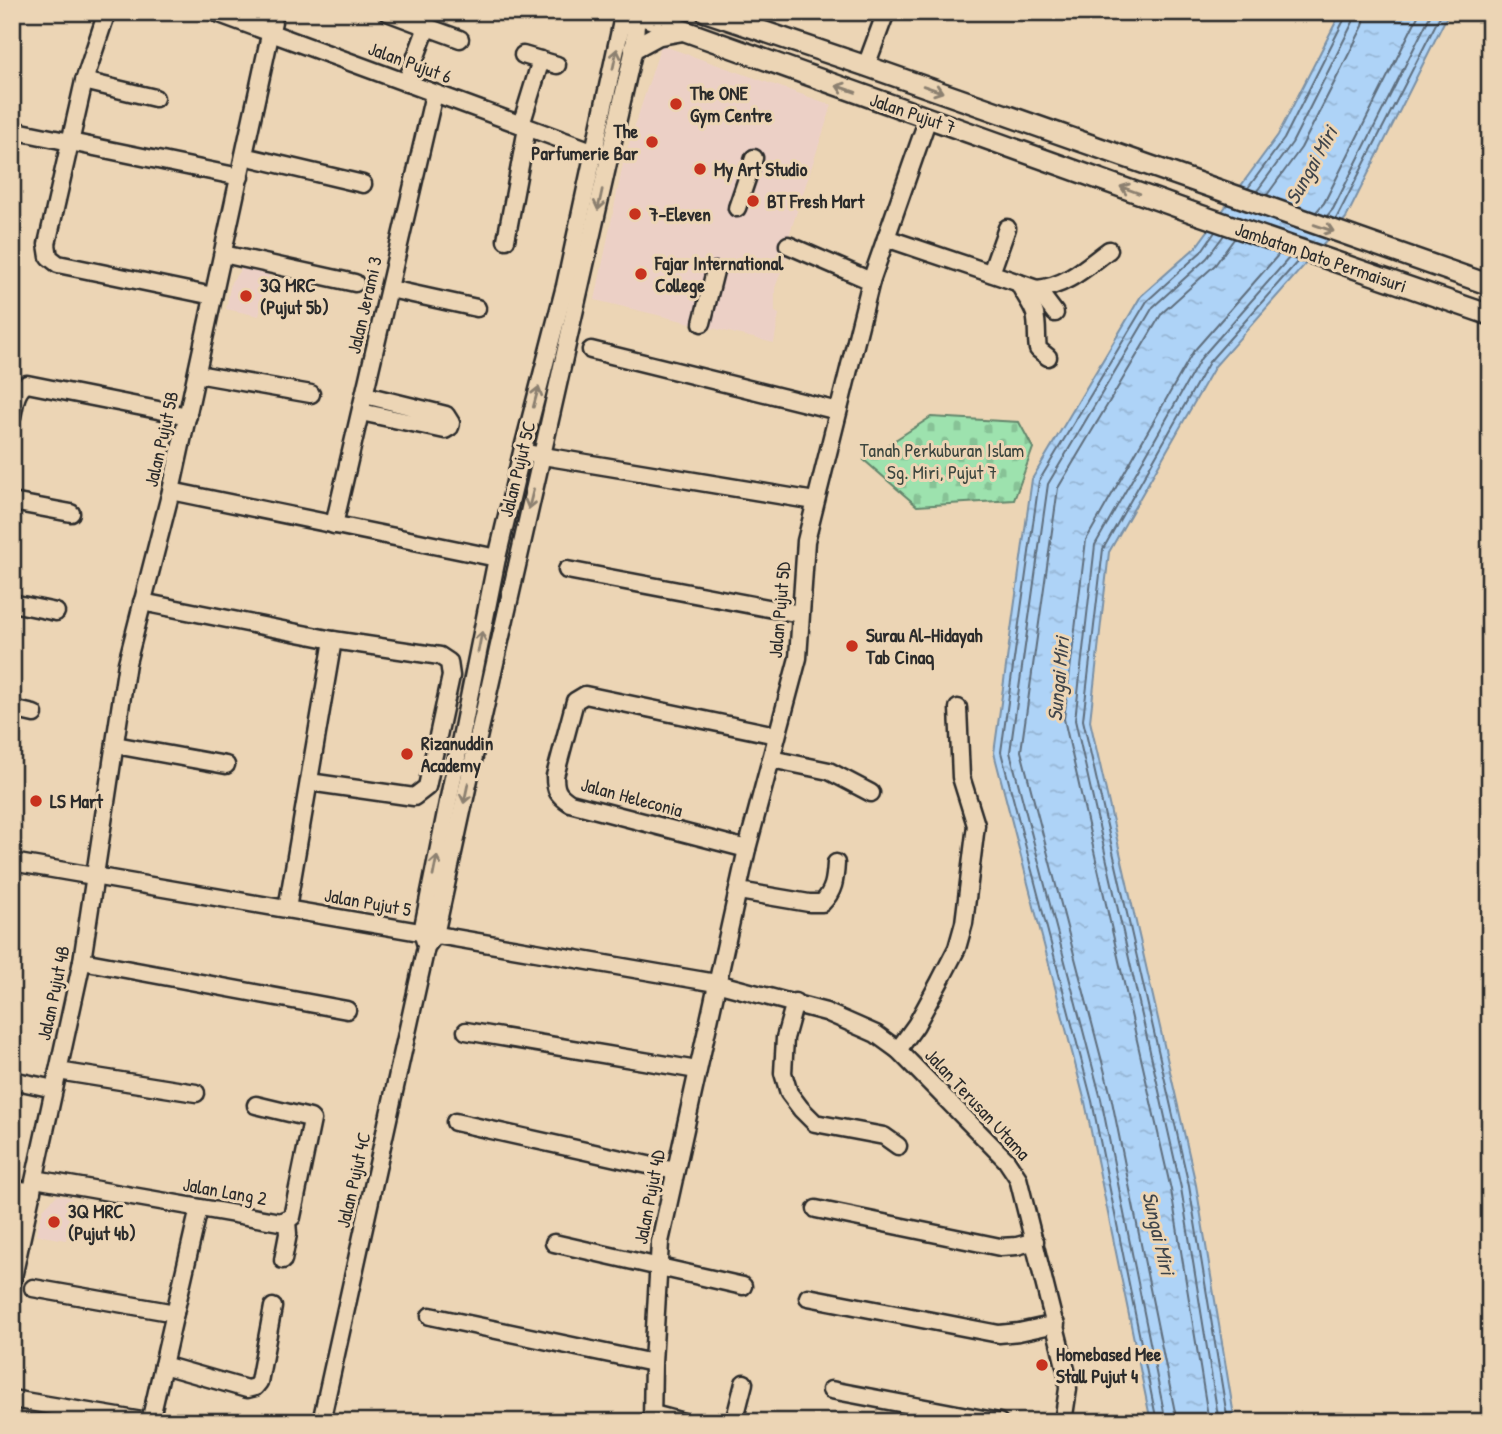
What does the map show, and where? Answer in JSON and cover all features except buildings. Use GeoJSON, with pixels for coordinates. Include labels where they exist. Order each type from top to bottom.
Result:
{"type":"FeatureCollection","features":[{"type":"Feature","properties":{"kind":"main road","name":"Jalan Pujut 7"},"geometry":{"type":"LineString","coordinates":[[706,12],[1213,189]]}},
{"type":"Feature","properties":{"kind":"main road","name":"Jalan Pujut 7"},"geometry":{"type":"LineString","coordinates":[[633,13],[1194,213]]}},
{"type":"Feature","properties":{"kind":"main road"},"geometry":{"type":"LineString","coordinates":[[634,48],[651,38],[681,31]]}},
{"type":"Feature","properties":{"kind":"main road","name":"Jambatan Dato Permaisuri"},"geometry":{"type":"LineString","coordinates":[[1213,189],[1490,285]]}},
{"type":"Feature","properties":{"kind":"main road","name":"Jambatan Dato Permaisuri"},"geometry":{"type":"LineString","coordinates":[[1194,213],[1490,315]]}},
{"type":"Feature","properties":{"kind":"street"},"geometry":{"type":"LineString","coordinates":[[107,12],[83,81],[47,244],[49,257],[58,264],[213,296]]}},
{"type":"Feature","properties":{"kind":"street","name":"Jalan Pujut 6"},"geometry":{"type":"LineString","coordinates":[[214,12],[609,157]]}},
{"type":"Feature","properties":{"kind":"street","name":"Jalan Pujut 5B"},"geometry":{"type":"LineString","coordinates":[[96,876],[127,663],[171,491],[275,12]]}},
{"type":"Feature","properties":{"kind":"street"},"geometry":{"type":"LineString","coordinates":[[387,12],[460,39]]}},
{"type":"Feature","properties":{"kind":"street"},"geometry":{"type":"LineString","coordinates":[[866,66],[886,12]]}},
{"type":"Feature","properties":{"kind":"street","name":"Jalan Pujut 5C"},"geometry":{"type":"LineString","coordinates":[[428,938],[541,457],[573,288],[593,152],[634,48],[633,13]]}},
{"type":"Feature","properties":{"kind":"street","name":"Jalan Pujut 5C"},"geometry":{"type":"LineString","coordinates":[[428,938],[497,558],[522,452],[573,288],[609,157],[612,108],[633,13]]}},
{"type":"Feature","properties":{"kind":"street"},"geometry":{"type":"LineString","coordinates":[[406,83],[427,27]]}},
{"type":"Feature","properties":{"kind":"street"},"geometry":{"type":"LineString","coordinates":[[506,240],[524,127],[549,63],[523,55]]}},
{"type":"Feature","properties":{"kind":"street"},"geometry":{"type":"LineString","coordinates":[[83,81],[155,97]]}},
{"type":"Feature","properties":{"kind":"street","name":"Jalan Jerami 3"},"geometry":{"type":"LineString","coordinates":[[334,525],[434,94]]}},
{"type":"Feature","properties":{"kind":"street","name":"Jalan Pujut 5D"},"geometry":{"type":"LineString","coordinates":[[716,983],[747,849],[798,658],[806,541],[815,501],[872,281],[928,118]]}},
{"type":"Feature","properties":{"kind":"street"},"geometry":{"type":"LineString","coordinates":[[12,130],[240,177]]}},
{"type":"Feature","properties":{"kind":"street"},"geometry":{"type":"LineString","coordinates":[[244,156],[363,184]]}},
{"type":"Feature","properties":{"kind":"street"},"geometry":{"type":"LineString","coordinates":[[737,208],[754,158]]}},
{"type":"Feature","properties":{"kind":"street"},"geometry":{"type":"LineString","coordinates":[[991,273],[1007,228]]}},
{"type":"Feature","properties":{"kind":"street"},"geometry":{"type":"LineString","coordinates":[[886,238],[1037,289],[1051,288],[1068,281],[1109,250]]}},
{"type":"Feature","properties":{"kind":"street"},"geometry":{"type":"LineString","coordinates":[[788,245],[872,281]]}},
{"type":"Feature","properties":{"kind":"street"},"geometry":{"type":"LineString","coordinates":[[223,254],[355,284]]}},
{"type":"Feature","properties":{"kind":"street"},"geometry":{"type":"LineString","coordinates":[[702,323],[715,271]]}},
{"type":"Feature","properties":{"kind":"street"},"geometry":{"type":"LineString","coordinates":[[1019,283],[1034,309],[1037,346],[1048,357]]}},
{"type":"Feature","properties":{"kind":"street"},"geometry":{"type":"LineString","coordinates":[[390,289],[477,309]]}},
{"type":"Feature","properties":{"kind":"street"},"geometry":{"type":"LineString","coordinates":[[1037,289],[1055,313]]}},
{"type":"Feature","properties":{"kind":"street"},"geometry":{"type":"LineString","coordinates":[[591,350],[838,411]]}},
{"type":"Feature","properties":{"kind":"street"},"geometry":{"type":"LineString","coordinates":[[197,374],[311,394]]}},
{"type":"Feature","properties":{"kind":"street"},"geometry":{"type":"LineString","coordinates":[[12,417],[17,393],[20,387],[27,384],[188,416]]}},
{"type":"Feature","properties":{"kind":"street"},"geometry":{"type":"LineString","coordinates":[[522,452],[815,501]]}},
{"type":"Feature","properties":{"kind":"street"},"geometry":{"type":"LineString","coordinates":[[171,491],[497,558]]}},
{"type":"Feature","properties":{"kind":"street"},"geometry":{"type":"LineString","coordinates":[[12,502],[71,513]]}},
{"type":"Feature","properties":{"kind":"street"},"geometry":{"type":"LineString","coordinates":[[566,570],[800,614]]}},
{"type":"Feature","properties":{"kind":"street"},"geometry":{"type":"LineString","coordinates":[[142,602],[333,640],[440,656],[449,663],[451,676],[427,787],[421,793],[414,797],[309,782]]}},
{"type":"Feature","properties":{"kind":"street"},"geometry":{"type":"LineString","coordinates":[[12,603],[56,612]]}},
{"type":"Feature","properties":{"kind":"street"},"geometry":{"type":"LineString","coordinates":[[287,909],[333,640]]}},
{"type":"Feature","properties":{"kind":"street","name":"Jalan Heleconia"},"geometry":{"type":"LineString","coordinates":[[747,849],[569,803],[558,795],[555,788],[559,764],[575,701],[585,695],[776,735]]}},
{"type":"Feature","properties":{"kind":"street"},"geometry":{"type":"LineString","coordinates":[[898,1050],[916,1026],[940,981],[957,948],[964,923],[976,825],[961,777],[958,708]]}},
{"type":"Feature","properties":{"kind":"street"},"geometry":{"type":"LineString","coordinates":[[12,709],[34,714]]}},
{"type":"Feature","properties":{"kind":"street"},"geometry":{"type":"LineString","coordinates":[[115,744],[226,765]]}},
{"type":"Feature","properties":{"kind":"street"},"geometry":{"type":"LineString","coordinates":[[771,759],[828,771],[871,793]]}},
{"type":"Feature","properties":{"kind":"street","name":"Jalan Pujut 5"},"geometry":{"type":"LineString","coordinates":[[12,862],[287,909],[428,938],[716,983]]}},
{"type":"Feature","properties":{"kind":"street"},"geometry":{"type":"LineString","coordinates":[[739,891],[822,903],[830,895],[834,884],[836,863]]}},
{"type":"Feature","properties":{"kind":"street","name":"Jalan Pujut 4B"},"geometry":{"type":"LineString","coordinates":[[12,1282],[82,961],[96,876]]}},
{"type":"Feature","properties":{"kind":"street","name":"Jalan Pujut 4C"},"geometry":{"type":"LineString","coordinates":[[321,1422],[428,938]]}},
{"type":"Feature","properties":{"kind":"street"},"geometry":{"type":"LineString","coordinates":[[82,961],[347,1010]]}},
{"type":"Feature","properties":{"kind":"street","name":"Jalan Terusan Utama"},"geometry":{"type":"LineString","coordinates":[[716,983],[795,1002],[861,1026],[898,1050],[1006,1160],[1018,1178],[1067,1374],[1068,1388],[1063,1422]]}},
{"type":"Feature","properties":{"kind":"street","name":"Jalan Pujut 4D"},"geometry":{"type":"LineString","coordinates":[[652,1418],[658,1266],[675,1171],[716,983]]}},
{"type":"Feature","properties":{"kind":"street"},"geometry":{"type":"LineString","coordinates":[[795,1002],[785,1038],[783,1073],[789,1093],[815,1123],[884,1136],[898,1146]]}},
{"type":"Feature","properties":{"kind":"street"},"geometry":{"type":"LineString","coordinates":[[467,1031],[697,1070]]}},
{"type":"Feature","properties":{"kind":"street"},"geometry":{"type":"LineString","coordinates":[[58,1071],[196,1093]]}},
{"type":"Feature","properties":{"kind":"street"},"geometry":{"type":"LineString","coordinates":[[12,1080],[54,1089]]}},
{"type":"Feature","properties":{"kind":"street","name":"Jalan Lang 2"},"geometry":{"type":"LineString","coordinates":[[12,1188],[33,1185],[287,1221],[292,1217],[312,1120],[256,1105]]}},
{"type":"Feature","properties":{"kind":"street"},"geometry":{"type":"LineString","coordinates":[[455,1122],[675,1171]]}},
{"type":"Feature","properties":{"kind":"street"},"geometry":{"type":"LineString","coordinates":[[12,1399],[149,1422],[199,1208]]}},
{"type":"Feature","properties":{"kind":"street"},"geometry":{"type":"LineString","coordinates":[[816,1209],[1000,1247],[1035,1241]]}},
{"type":"Feature","properties":{"kind":"street"},"geometry":{"type":"LineString","coordinates":[[283,1260],[288,1234],[287,1221]]}},
{"type":"Feature","properties":{"kind":"street"},"geometry":{"type":"LineString","coordinates":[[554,1243],[743,1286]]}},
{"type":"Feature","properties":{"kind":"street"},"geometry":{"type":"LineString","coordinates":[[33,1289],[175,1313]]}},
{"type":"Feature","properties":{"kind":"street"},"geometry":{"type":"LineString","coordinates":[[808,1297],[999,1334],[1056,1324]]}},
{"type":"Feature","properties":{"kind":"street"},"geometry":{"type":"LineString","coordinates":[[163,1365],[247,1389],[255,1387],[259,1382],[273,1307]]}},
{"type":"Feature","properties":{"kind":"street"},"geometry":{"type":"LineString","coordinates":[[430,1315],[653,1363]]}},
{"type":"Feature","properties":{"kind":"street"},"geometry":{"type":"LineString","coordinates":[[734,1422],[744,1383]]}},
{"type":"Feature","properties":{"kind":"street"},"geometry":{"type":"LineString","coordinates":[[831,1390],[999,1422]]}},
{"type":"Feature","properties":{"kind":"street"},"geometry":{"type":"LineString","coordinates":[[652,1418],[683,1422]]}},
{"type":"Feature","properties":{"kind":"shaded area"},"geometry":{"type":"Polygon","coordinates":[[[661,45],[832,105],[786,245],[789,250],[775,288],[775,312],[779,314],[774,343],[595,300],[624,159],[661,45]]]}},
{"type":"Feature","properties":{"kind":"shaded area","name":"3Q MRC (Pujut 5b)"},"geometry":{"type":"Polygon","coordinates":[[[242,268],[269,275],[259,316],[226,309],[231,282],[242,268]]]}},
{"type":"Feature","properties":{"kind":"shaded area","name":"3Q MRC (Pujut 4b)"},"geometry":{"type":"Polygon","coordinates":[[[57,1195],[72,1198],[66,1240],[36,1235],[43,1209],[57,1195]]]}},
{"type":"Feature","properties":{"kind":"green space","name":"Tanah Perkuburan Islam Sg. Miri, Pujut 7"},"geometry":{"type":"Polygon","coordinates":[[[931,417],[1019,422],[1033,448],[1014,500],[917,506],[864,460],[931,417]]]}},
{"type":"Feature","properties":{"kind":"water","name":"Sungai Miri"},"geometry":{"type":"Polygon","coordinates":[[[1341,12],[1449,12],[1346,218],[1215,366],[1109,552],[1090,721],[1196,1185],[1235,1422],[1151,1422],[1085,1102],[994,753],[1032,479],[1141,296],[1196,247],[1278,135],[1341,12]]]}},
{"type":"Feature","properties":{"kind":"place","name":"The ONE Gym Centre"},"geometry":{"type":"Point","coordinates":[676,104]}},
{"type":"Feature","properties":{"kind":"place","name":"The Parfumerie Bar"},"geometry":{"type":"Point","coordinates":[652,142]}},
{"type":"Feature","properties":{"kind":"place","name":"My Art Studio"},"geometry":{"type":"Point","coordinates":[700,169]}},
{"type":"Feature","properties":{"kind":"place","name":"BT Fresh Mart"},"geometry":{"type":"Point","coordinates":[753,201]}},
{"type":"Feature","properties":{"kind":"place","name":"7-Eleven"},"geometry":{"type":"Point","coordinates":[635,214]}},
{"type":"Feature","properties":{"kind":"place","name":"Fajar International College"},"geometry":{"type":"Point","coordinates":[641,274]}},
{"type":"Feature","properties":{"kind":"place","name":"3Q MRC (Pujut 5b)"},"geometry":{"type":"Point","coordinates":[246,296]}},
{"type":"Feature","properties":{"kind":"place","name":"Surau Al-Hidayah Tab Cinaq"},"geometry":{"type":"Point","coordinates":[852,646]}},
{"type":"Feature","properties":{"kind":"place","name":"Rizanuddin Academy"},"geometry":{"type":"Point","coordinates":[407,754]}},
{"type":"Feature","properties":{"kind":"place","name":"LS Mart"},"geometry":{"type":"Point","coordinates":[36,801]}},
{"type":"Feature","properties":{"kind":"place","name":"3Q MRC (Pujut 4b)"},"geometry":{"type":"Point","coordinates":[54,1222]}},
{"type":"Feature","properties":{"kind":"place","name":"Homebased Mee Stall Pujut 4"},"geometry":{"type":"Point","coordinates":[1042,1365]}}]}
